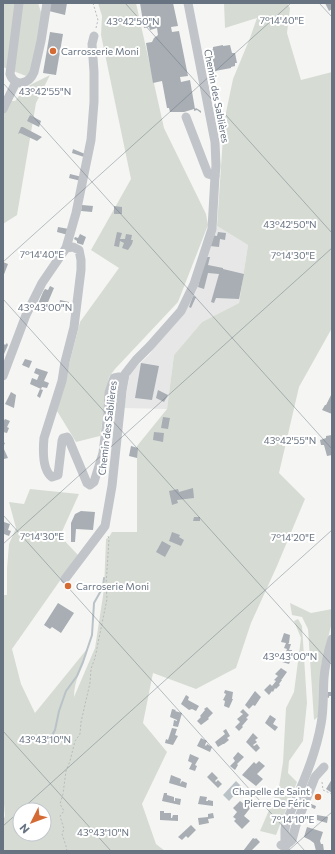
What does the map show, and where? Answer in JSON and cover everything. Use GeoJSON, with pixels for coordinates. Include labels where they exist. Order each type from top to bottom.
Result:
{"type":"FeatureCollection","features":[{"type":"Feature","properties":{"kind":"street"},"geometry":{"type":"LineString","coordinates":[[19,3],[10,64],[10,74],[12,79],[20,83],[27,81],[33,76],[41,41],[47,3]]}},
{"type":"Feature","properties":{"kind":"street","name":"Chemin des Sablières"},"geometry":{"type":"LineString","coordinates":[[105,526],[112,486],[125,374],[181,311],[194,284],[212,229],[216,166],[215,142],[188,3]]}},
{"type":"Feature","properties":{"kind":"street"},"geometry":{"type":"LineString","coordinates":[[3,376],[26,315],[42,283],[66,248],[76,213],[91,140],[94,72],[92,44],[94,36]]}},
{"type":"Feature","properties":{"kind":"street"},"geometry":{"type":"LineString","coordinates":[[3,109],[16,82]]}},
{"type":"Feature","properties":{"kind":"street"},"geometry":{"type":"LineString","coordinates":[[186,117],[208,174],[215,176]]}},
{"type":"Feature","properties":{"kind":"street"},"geometry":{"type":"LineString","coordinates":[[66,248],[73,246],[78,250],[81,260],[81,270],[74,327],[65,362],[62,382],[44,438],[43,447],[47,471],[52,478],[58,475],[62,441],[63,438],[67,437],[85,480],[90,485],[94,482],[104,448],[109,393],[114,378],[124,378]]}},
{"type":"Feature","properties":{"kind":"street"},"geometry":{"type":"LineString","coordinates":[[65,579],[105,526]]}},
{"type":"Feature","properties":{"kind":"street"},"geometry":{"type":"LineString","coordinates":[[285,849],[286,823],[311,762],[321,723],[324,677],[332,639]]}},
{"type":"Feature","properties":{"kind":"street"},"geometry":{"type":"LineString","coordinates":[[311,762],[328,769]]}},
{"type":"Feature","properties":{"kind":"street"},"geometry":{"type":"LineString","coordinates":[[285,849],[292,840],[298,820],[315,777],[328,769]]}},
{"type":"Feature","properties":{"kind":"path"},"geometry":{"type":"LineString","coordinates":[[93,3],[98,20],[94,36]]}},
{"type":"Feature","properties":{"kind":"path"},"geometry":{"type":"LineString","coordinates":[[67,851],[62,834],[64,829],[60,816],[64,811],[60,804],[66,771],[75,741],[80,734],[81,722],[90,683],[91,669],[95,658],[107,599],[106,585],[109,539],[105,526]]}},
{"type":"Feature","properties":{"kind":"shaded area"},"geometry":{"type":"Polygon","coordinates":[[[3,3],[38,3],[42,15],[32,70],[26,76],[3,67],[3,3]]]}},
{"type":"Feature","properties":{"kind":"shaded area"},"geometry":{"type":"Polygon","coordinates":[[[98,3],[136,3],[164,128],[206,214],[208,225],[178,302],[109,377],[100,436],[76,442],[57,411],[80,322],[119,268],[91,250],[131,179],[101,35],[102,16],[98,3]]]}},
{"type":"Feature","properties":{"kind":"shaded area"},"geometry":{"type":"Polygon","coordinates":[[[224,3],[287,3],[290,8],[287,33],[301,80],[332,72],[332,328],[299,387],[279,473],[305,499],[251,623],[236,668],[196,689],[153,673],[143,723],[167,752],[142,804],[156,844],[165,851],[3,851],[3,821],[5,816],[3,792],[3,595],[7,595],[9,544],[16,528],[9,502],[24,504],[30,489],[79,494],[60,536],[78,555],[12,649],[21,684],[35,713],[87,649],[77,679],[74,697],[95,648],[104,589],[106,539],[112,532],[137,532],[137,446],[167,409],[174,355],[202,322],[239,303],[248,245],[217,226],[224,122],[233,79],[257,18],[225,28],[224,3]]]}},
{"type":"Feature","properties":{"kind":"shaded area"},"geometry":{"type":"Polygon","coordinates":[[[50,75],[36,103],[17,215],[3,224],[3,101],[15,101],[26,87],[50,75]]]}},
{"type":"Feature","properties":{"kind":"shaded area"},"geometry":{"type":"Polygon","coordinates":[[[217,226],[248,245],[239,303],[202,322],[174,355],[167,409],[124,408],[130,373],[149,355],[196,291],[217,226]]]}},
{"type":"Feature","properties":{"kind":"shaded area"},"geometry":{"type":"Polygon","coordinates":[[[290,603],[311,613],[332,609],[332,622],[321,666],[319,716],[314,720],[308,629],[302,617],[292,615],[290,603]]]}},
{"type":"Feature","properties":{"kind":"shaded area"},"geometry":{"type":"Polygon","coordinates":[[[298,619],[302,626],[307,703],[303,741],[289,761],[288,773],[297,782],[276,835],[260,831],[279,787],[283,762],[286,708],[294,692],[301,638],[294,621],[298,619]]]}},
{"type":"Feature","properties":{"kind":"shaded area"},"geometry":{"type":"Polygon","coordinates":[[[236,781],[242,787],[229,801],[223,795],[236,781]]]}},
{"type":"Feature","properties":{"kind":"building"},"geometry":{"type":"Polygon","coordinates":[[[50,3],[67,3],[65,15],[49,11],[50,3]]]}},
{"type":"Feature","properties":{"kind":"building"},"geometry":{"type":"Polygon","coordinates":[[[140,3],[173,3],[178,26],[171,27],[172,32],[179,31],[188,76],[180,77],[181,82],[190,80],[195,109],[196,108],[201,111],[201,113],[197,110],[194,111],[194,109],[184,112],[170,112],[169,108],[167,108],[162,81],[153,83],[146,43],[152,42],[158,35],[157,28],[150,30],[149,27],[144,28],[140,3]]]}},
{"type":"Feature","properties":{"kind":"building"},"geometry":{"type":"Polygon","coordinates":[[[325,3],[332,3],[332,9],[329,11],[325,3]]]}},
{"type":"Feature","properties":{"kind":"building"},"geometry":{"type":"Polygon","coordinates":[[[50,32],[63,34],[56,75],[43,73],[50,32]]]}},
{"type":"Feature","properties":{"kind":"building"},"geometry":{"type":"Polygon","coordinates":[[[230,45],[232,53],[235,53],[237,63],[235,63],[235,66],[231,68],[215,71],[211,49],[213,49],[213,47],[230,45]]]}},
{"type":"Feature","properties":{"kind":"building"},"geometry":{"type":"Polygon","coordinates":[[[30,115],[41,121],[39,127],[27,121],[30,115]]]}},
{"type":"Feature","properties":{"kind":"building"},"geometry":{"type":"Polygon","coordinates":[[[21,127],[42,137],[37,141],[20,133],[18,134],[21,127]]]}},
{"type":"Feature","properties":{"kind":"building"},"geometry":{"type":"Polygon","coordinates":[[[73,149],[85,154],[84,157],[72,153],[73,149]]]}},
{"type":"Feature","properties":{"kind":"building"},"geometry":{"type":"Polygon","coordinates":[[[70,174],[82,177],[81,181],[69,178],[70,174]]]}},
{"type":"Feature","properties":{"kind":"building"},"geometry":{"type":"Polygon","coordinates":[[[82,205],[93,206],[92,212],[81,211],[82,205]]]}},
{"type":"Feature","properties":{"kind":"building"},"geometry":{"type":"Polygon","coordinates":[[[114,206],[122,207],[122,214],[114,214],[114,206]]]}},
{"type":"Feature","properties":{"kind":"building"},"geometry":{"type":"Polygon","coordinates":[[[58,227],[69,229],[68,235],[57,232],[58,227]]]}},
{"type":"Feature","properties":{"kind":"building"},"geometry":{"type":"Polygon","coordinates":[[[117,232],[122,233],[120,239],[125,239],[126,234],[132,235],[132,244],[128,250],[122,248],[124,243],[120,241],[119,247],[114,246],[117,232]]]}},
{"type":"Feature","properties":{"kind":"building"},"geometry":{"type":"Polygon","coordinates":[[[218,232],[226,233],[225,240],[220,239],[219,247],[210,246],[212,235],[217,236],[218,232]]]}},
{"type":"Feature","properties":{"kind":"building"},"geometry":{"type":"Polygon","coordinates":[[[80,234],[86,237],[83,245],[77,243],[74,239],[75,237],[78,238],[80,234]]]}},
{"type":"Feature","properties":{"kind":"building"},"geometry":{"type":"Polygon","coordinates":[[[205,257],[210,257],[208,265],[244,274],[239,299],[216,298],[214,303],[211,302],[219,274],[208,273],[204,289],[198,287],[205,257]]]}},
{"type":"Feature","properties":{"kind":"building"},"geometry":{"type":"Polygon","coordinates":[[[3,262],[8,264],[3,277],[3,262]]]}},
{"type":"Feature","properties":{"kind":"building"},"geometry":{"type":"Polygon","coordinates":[[[50,286],[54,288],[46,307],[38,304],[45,289],[48,290],[50,286]]]}},
{"type":"Feature","properties":{"kind":"building"},"geometry":{"type":"Polygon","coordinates":[[[193,296],[196,297],[191,308],[189,307],[193,296]]]}},
{"type":"Feature","properties":{"kind":"building"},"geometry":{"type":"Polygon","coordinates":[[[60,300],[69,302],[66,310],[59,307],[60,300]]]}},
{"type":"Feature","properties":{"kind":"building"},"geometry":{"type":"Polygon","coordinates":[[[3,343],[5,345],[7,343],[8,345],[4,354],[3,343]]]}},
{"type":"Feature","properties":{"kind":"building"},"geometry":{"type":"Polygon","coordinates":[[[25,359],[32,361],[29,368],[22,365],[25,359]]]}},
{"type":"Feature","properties":{"kind":"building"},"geometry":{"type":"Polygon","coordinates":[[[141,363],[159,366],[152,400],[135,398],[141,363]]]}},
{"type":"Feature","properties":{"kind":"building"},"geometry":{"type":"Polygon","coordinates":[[[36,368],[48,372],[44,381],[49,383],[47,388],[42,387],[41,389],[30,384],[32,378],[37,380],[39,375],[34,373],[36,368]]]}},
{"type":"Feature","properties":{"kind":"building"},"geometry":{"type":"Polygon","coordinates":[[[40,389],[43,390],[40,398],[37,396],[40,389]]]}},
{"type":"Feature","properties":{"kind":"building"},"geometry":{"type":"Polygon","coordinates":[[[158,390],[168,395],[164,402],[156,398],[158,390]]]}},
{"type":"Feature","properties":{"kind":"building"},"geometry":{"type":"Polygon","coordinates":[[[11,392],[16,395],[14,408],[5,404],[11,392]]]}},
{"type":"Feature","properties":{"kind":"building"},"geometry":{"type":"Polygon","coordinates":[[[332,393],[332,414],[322,410],[332,393]]]}},
{"type":"Feature","properties":{"kind":"building"},"geometry":{"type":"Polygon","coordinates":[[[163,417],[170,418],[168,429],[161,428],[163,417]]]}},
{"type":"Feature","properties":{"kind":"building"},"geometry":{"type":"Polygon","coordinates":[[[5,419],[10,421],[7,427],[9,428],[7,433],[3,432],[3,422],[5,419]]]}},
{"type":"Feature","properties":{"kind":"building"},"geometry":{"type":"Polygon","coordinates":[[[154,432],[164,433],[163,442],[153,440],[154,432]]]}},
{"type":"Feature","properties":{"kind":"building"},"geometry":{"type":"Polygon","coordinates":[[[332,435],[332,455],[327,456],[324,445],[321,445],[320,440],[326,438],[326,436],[332,435]]]}},
{"type":"Feature","properties":{"kind":"building"},"geometry":{"type":"Polygon","coordinates":[[[131,446],[138,448],[137,458],[129,456],[131,446]]]}},
{"type":"Feature","properties":{"kind":"building"},"geometry":{"type":"Polygon","coordinates":[[[3,448],[8,458],[4,459],[3,448]]]}},
{"type":"Feature","properties":{"kind":"building"},"geometry":{"type":"Polygon","coordinates":[[[193,488],[194,498],[177,500],[178,503],[172,505],[169,491],[178,489],[179,492],[193,488]]]}},
{"type":"Feature","properties":{"kind":"building"},"geometry":{"type":"Polygon","coordinates":[[[81,511],[95,512],[93,530],[76,529],[75,542],[71,542],[71,523],[75,514],[81,511]]]}},
{"type":"Feature","properties":{"kind":"building"},"geometry":{"type":"Polygon","coordinates":[[[194,517],[200,517],[200,521],[193,521],[194,517]]]}},
{"type":"Feature","properties":{"kind":"building"},"geometry":{"type":"Polygon","coordinates":[[[4,522],[10,524],[8,530],[11,531],[9,536],[4,534],[4,522]]]}},
{"type":"Feature","properties":{"kind":"building"},"geometry":{"type":"Polygon","coordinates":[[[172,532],[180,535],[179,537],[184,540],[181,546],[169,541],[172,532]]]}},
{"type":"Feature","properties":{"kind":"building"},"geometry":{"type":"Polygon","coordinates":[[[162,541],[171,546],[165,557],[156,552],[162,541]]]}},
{"type":"Feature","properties":{"kind":"building"},"geometry":{"type":"Polygon","coordinates":[[[58,603],[74,613],[61,633],[52,627],[50,629],[44,625],[58,603]]]}},
{"type":"Feature","properties":{"kind":"building"},"geometry":{"type":"Polygon","coordinates":[[[284,633],[290,635],[288,644],[291,644],[289,650],[292,650],[292,657],[289,664],[282,662],[287,649],[284,648],[286,643],[281,642],[284,633]]]}},
{"type":"Feature","properties":{"kind":"building"},"geometry":{"type":"Polygon","coordinates":[[[281,668],[287,672],[281,679],[280,685],[269,695],[264,690],[270,684],[272,686],[276,681],[274,680],[278,676],[275,674],[281,668]]]}},
{"type":"Feature","properties":{"kind":"building"},"geometry":{"type":"Polygon","coordinates":[[[225,690],[233,692],[233,699],[229,708],[224,706],[225,701],[223,700],[226,694],[224,693],[225,690]]]}},
{"type":"Feature","properties":{"kind":"building"},"geometry":{"type":"Polygon","coordinates":[[[255,691],[261,697],[255,706],[253,705],[249,709],[245,705],[255,691]]]}},
{"type":"Feature","properties":{"kind":"building"},"geometry":{"type":"Polygon","coordinates":[[[328,692],[332,692],[332,696],[329,696],[329,698],[327,697],[328,692]]]}},
{"type":"Feature","properties":{"kind":"building"},"geometry":{"type":"Polygon","coordinates":[[[186,695],[189,697],[188,700],[199,706],[196,711],[192,709],[189,710],[181,704],[186,695]]]}},
{"type":"Feature","properties":{"kind":"building"},"geometry":{"type":"Polygon","coordinates":[[[207,707],[213,713],[208,718],[209,719],[201,725],[197,721],[201,717],[200,716],[205,710],[204,709],[207,707]]]}},
{"type":"Feature","properties":{"kind":"building"},"geometry":{"type":"Polygon","coordinates":[[[172,709],[182,713],[178,727],[173,726],[174,720],[177,720],[170,717],[172,709]]]}},
{"type":"Feature","properties":{"kind":"building"},"geometry":{"type":"Polygon","coordinates":[[[243,709],[249,715],[246,718],[248,719],[242,726],[243,727],[239,731],[235,727],[240,722],[237,719],[243,714],[240,712],[243,709]]]}},
{"type":"Feature","properties":{"kind":"building"},"geometry":{"type":"Polygon","coordinates":[[[270,715],[276,719],[273,724],[278,727],[275,731],[265,723],[270,715]]]}},
{"type":"Feature","properties":{"kind":"building"},"geometry":{"type":"Polygon","coordinates":[[[172,728],[177,729],[175,735],[178,736],[173,745],[165,743],[166,739],[168,740],[172,728]]]}},
{"type":"Feature","properties":{"kind":"building"},"geometry":{"type":"Polygon","coordinates":[[[226,729],[230,736],[227,738],[229,740],[218,747],[215,742],[225,734],[223,731],[226,729]]]}},
{"type":"Feature","properties":{"kind":"building"},"geometry":{"type":"Polygon","coordinates":[[[253,733],[258,738],[255,740],[257,742],[253,745],[254,746],[257,744],[260,748],[256,752],[246,742],[253,733]]]}},
{"type":"Feature","properties":{"kind":"building"},"geometry":{"type":"Polygon","coordinates":[[[201,738],[207,741],[206,746],[207,744],[212,747],[210,752],[197,746],[201,738]]]}},
{"type":"Feature","properties":{"kind":"building"},"geometry":{"type":"Polygon","coordinates":[[[238,752],[244,757],[237,764],[238,765],[235,770],[230,766],[235,761],[233,758],[238,752]]]}},
{"type":"Feature","properties":{"kind":"building"},"geometry":{"type":"Polygon","coordinates":[[[190,754],[199,758],[195,765],[197,766],[195,771],[189,769],[192,763],[188,761],[190,754]]]}},
{"type":"Feature","properties":{"kind":"building"},"geometry":{"type":"Polygon","coordinates":[[[259,761],[265,766],[257,774],[263,779],[256,786],[242,775],[254,762],[256,764],[259,761]]]}},
{"type":"Feature","properties":{"kind":"building"},"geometry":{"type":"Polygon","coordinates":[[[212,772],[218,778],[215,781],[216,782],[218,780],[222,784],[218,788],[207,777],[212,772]]]}},
{"type":"Feature","properties":{"kind":"building"},"geometry":{"type":"Polygon","coordinates":[[[171,775],[181,779],[180,784],[182,781],[187,783],[186,788],[169,783],[171,775]]]}},
{"type":"Feature","properties":{"kind":"building"},"geometry":{"type":"Polygon","coordinates":[[[332,779],[332,793],[326,789],[332,779]]]}},
{"type":"Feature","properties":{"kind":"building"},"geometry":{"type":"Polygon","coordinates":[[[164,793],[174,797],[174,801],[175,798],[181,799],[180,805],[162,801],[164,793]]]}},
{"type":"Feature","properties":{"kind":"building"},"geometry":{"type":"Polygon","coordinates":[[[200,796],[207,797],[206,801],[213,801],[213,806],[198,804],[200,796]]]}},
{"type":"Feature","properties":{"kind":"building"},"geometry":{"type":"Polygon","coordinates":[[[250,797],[255,802],[244,816],[250,821],[242,829],[234,821],[236,819],[233,817],[237,812],[233,808],[240,801],[244,804],[250,797]]]}},
{"type":"Feature","properties":{"kind":"building"},"geometry":{"type":"Polygon","coordinates":[[[311,804],[316,806],[315,809],[310,807],[311,804]]]}},
{"type":"Feature","properties":{"kind":"building"},"geometry":{"type":"Polygon","coordinates":[[[160,811],[164,811],[164,813],[171,813],[171,818],[173,815],[178,815],[178,821],[160,820],[160,811]]]}},
{"type":"Feature","properties":{"kind":"building"},"geometry":{"type":"Polygon","coordinates":[[[213,813],[214,818],[208,819],[209,823],[199,825],[198,818],[208,817],[208,814],[213,813]]]}},
{"type":"Feature","properties":{"kind":"building"},"geometry":{"type":"Polygon","coordinates":[[[317,815],[328,817],[327,823],[317,820],[317,815]]]}},
{"type":"Feature","properties":{"kind":"building"},"geometry":{"type":"Polygon","coordinates":[[[191,825],[196,830],[188,838],[186,836],[182,840],[178,837],[191,825]]]}},
{"type":"Feature","properties":{"kind":"building"},"geometry":{"type":"Polygon","coordinates":[[[307,827],[323,832],[320,841],[321,844],[323,844],[324,851],[316,851],[314,843],[304,837],[307,827]]]}},
{"type":"Feature","properties":{"kind":"building"},"geometry":{"type":"Polygon","coordinates":[[[253,838],[256,838],[260,842],[251,851],[243,851],[253,838]]]}},
{"type":"Feature","properties":{"kind":"waterway"},"geometry":{"type":"LineString","coordinates":[[49,741],[55,730],[59,711],[66,691],[77,676],[83,662],[92,635],[94,603],[103,587],[104,578]]}},
{"type":"Feature","properties":{"kind":"place","name":"Carrosserie Moni"},"geometry":{"type":"Point","coordinates":[53,51]}},
{"type":"Feature","properties":{"kind":"place","name":"Carroserie Moni"},"geometry":{"type":"Point","coordinates":[68,586]}},
{"type":"Feature","properties":{"kind":"place","name":"Chapelle de Saint Pierre De Féric"},"geometry":{"type":"Point","coordinates":[318,797]}}]}
